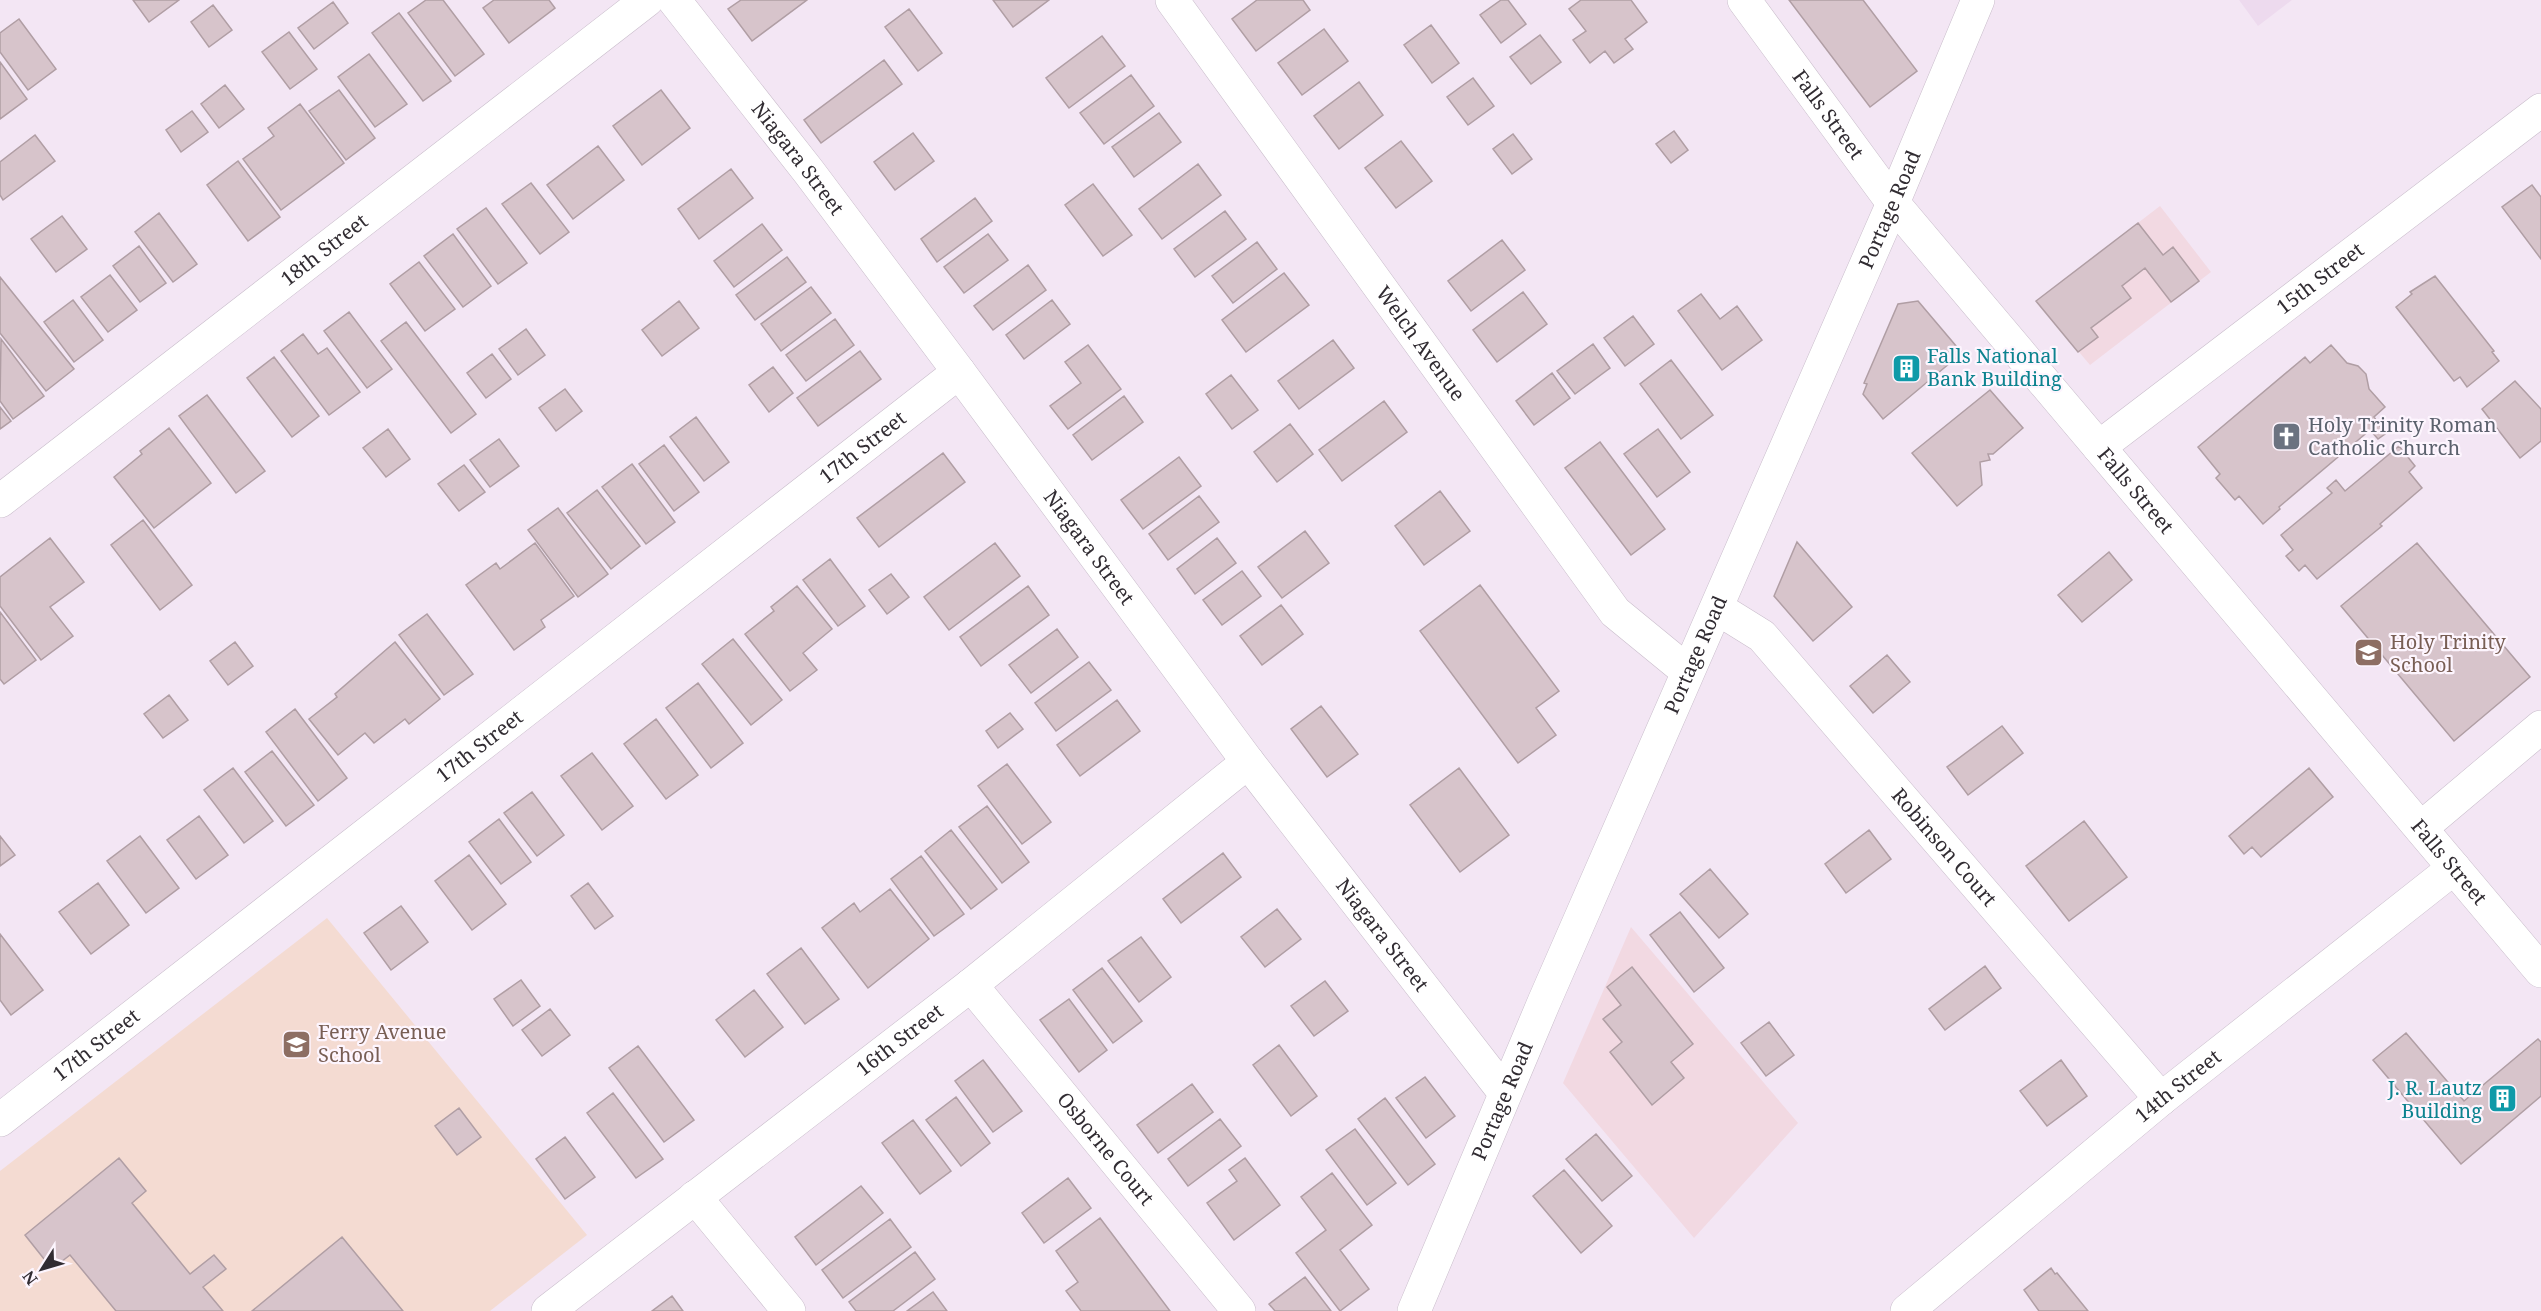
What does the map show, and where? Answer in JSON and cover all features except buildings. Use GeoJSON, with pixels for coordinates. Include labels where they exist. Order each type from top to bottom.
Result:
{"type":"FeatureCollection","features":[{"type":"Feature","properties":{"kind":"street","name":"18th Street"},"geometry":{"type":"LineString","coordinates":[[0,501],[647,0]]}},
{"type":"Feature","properties":{"kind":"street","name":"Niagara Street"},"geometry":{"type":"LineString","coordinates":[[674,0],[809,172],[1248,762],[1505,1093]]}},
{"type":"Feature","properties":{"kind":"street","name":"Welch Avenue"},"geometry":{"type":"LineString","coordinates":[[1172,0],[1615,612],[1686,671]]}},
{"type":"Feature","properties":{"kind":"street","name":"Falls Street"},"geometry":{"type":"LineString","coordinates":[[1744,0],[1893,203],[2541,971]]}},
{"type":"Feature","properties":{"kind":"street","name":"Portage Road"},"geometry":{"type":"LineString","coordinates":[[1414,1311],[1686,671],[1717,608],[1893,203],[1977,0]]}},
{"type":"Feature","properties":{"kind":"street","name":"15th Street"},"geometry":{"type":"LineString","coordinates":[[2099,447],[2541,110]]}},
{"type":"Feature","properties":{"kind":"street","name":"17th Street"},"geometry":{"type":"LineString","coordinates":[[0,1120],[959,372]]}},
{"type":"Feature","properties":{"kind":"street","name":"Robinson Court"},"geometry":{"type":"LineString","coordinates":[[1717,608],[1762,636],[2161,1099]]}},
{"type":"Feature","properties":{"kind":"street"},"geometry":{"type":"LineString","coordinates":[[2421,828],[2541,727]]}},
{"type":"Feature","properties":{"kind":"street","name":"16th Street"},"geometry":{"type":"LineString","coordinates":[[548,1311],[971,985],[1248,762]]}},
{"type":"Feature","properties":{"kind":"street","name":"14th Street"},"geometry":{"type":"LineString","coordinates":[[1907,1311],[2161,1099],[2454,868]]}},
{"type":"Feature","properties":{"kind":"street","name":"Osborne Court"},"geometry":{"type":"LineString","coordinates":[[971,985],[1239,1311]]}},
{"type":"Feature","properties":{"kind":"street"},"geometry":{"type":"LineString","coordinates":[[695,1197],[789,1311]]}},
{"type":"Feature","properties":{"kind":"shaded area"},"geometry":{"type":"Polygon","coordinates":[[[2239,0],[2292,0],[2258,26],[2239,0]]]}},
{"type":"Feature","properties":{"kind":"shaded area"},"geometry":{"type":"Polygon","coordinates":[[[2160,206],[2211,272],[2090,365],[2036,301],[2160,206]]]}},
{"type":"Feature","properties":{"kind":"shaded area","name":"Ferry Avenue School"},"geometry":{"type":"Polygon","coordinates":[[[327,918],[587,1235],[490,1311],[0,1311],[0,1171],[327,918]]]}},
{"type":"Feature","properties":{"kind":"shaded area"},"geometry":{"type":"Polygon","coordinates":[[[1631,927],[1798,1123],[1694,1238],[1563,1083],[1631,927]]]}},
{"type":"Feature","properties":{"kind":"place","name":"Falls National Bank Building"},"geometry":{"type":"Point","coordinates":[1906,368]}},
{"type":"Feature","properties":{"kind":"place","name":"Holy Trinity Roman Catholic Church"},"geometry":{"type":"Point","coordinates":[2287,437]}},
{"type":"Feature","properties":{"kind":"place","name":"Holy Trinity School"},"geometry":{"type":"Point","coordinates":[2369,653]}},
{"type":"Feature","properties":{"kind":"place","name":"Ferry Avenue School"},"geometry":{"type":"Point","coordinates":[297,1044]}},
{"type":"Feature","properties":{"kind":"place","name":"J. R. Lautz Building"},"geometry":{"type":"Point","coordinates":[2503,1099]}}]}
